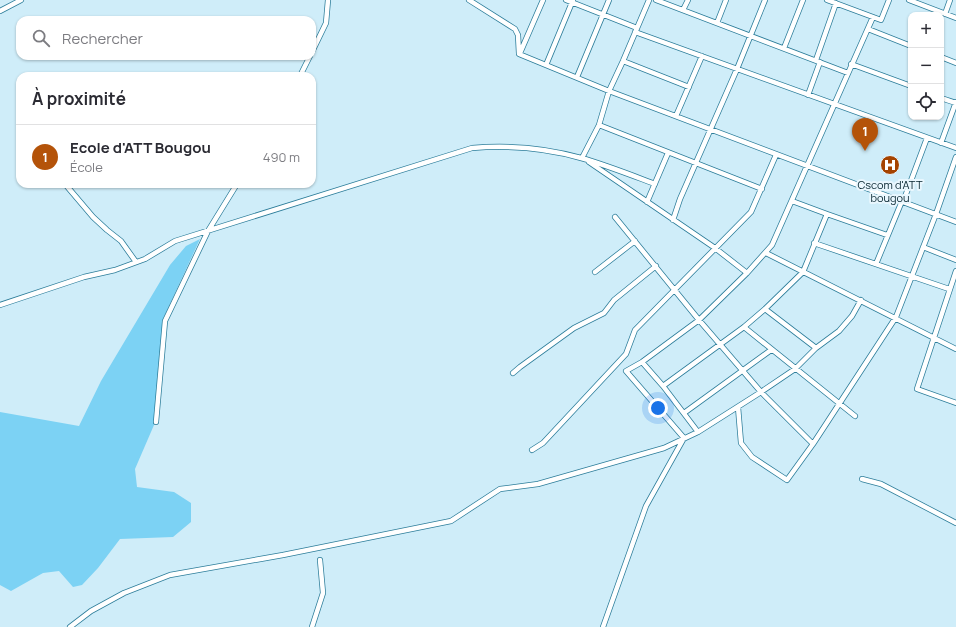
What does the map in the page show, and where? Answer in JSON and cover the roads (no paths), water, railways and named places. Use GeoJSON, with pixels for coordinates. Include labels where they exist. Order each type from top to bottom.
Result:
{"type":"FeatureCollection","features":[{"type":"Feature","properties":{"kind":"street"},"geometry":{"type":"LineString","coordinates":[[0,11],[22,0]]}},
{"type":"Feature","properties":{"kind":"street"},"geometry":{"type":"LineString","coordinates":[[316,44],[326,23],[328,0]]}},
{"type":"Feature","properties":{"kind":"street"},"geometry":{"type":"LineString","coordinates":[[469,0],[515,29],[518,35],[519,54]]}},
{"type":"Feature","properties":{"kind":"street"},"geometry":{"type":"LineString","coordinates":[[519,54],[543,0]]}},
{"type":"Feature","properties":{"kind":"street"},"geometry":{"type":"LineString","coordinates":[[566,0],[572,1],[636,30],[702,56],[956,148]]}},
{"type":"Feature","properties":{"kind":"street"},"geometry":{"type":"LineString","coordinates":[[576,77],[609,0]]}},
{"type":"Feature","properties":{"kind":"street"},"geometry":{"type":"LineString","coordinates":[[582,158],[599,125],[609,91],[649,0]]}},
{"type":"Feature","properties":{"kind":"street"},"geometry":{"type":"LineString","coordinates":[[656,0],[848,72]]}},
{"type":"Feature","properties":{"kind":"street"},"geometry":{"type":"LineString","coordinates":[[684,10],[688,0]]}},
{"type":"Feature","properties":{"kind":"street"},"geometry":{"type":"LineString","coordinates":[[718,23],[726,0]]}},
{"type":"Feature","properties":{"kind":"street"},"geometry":{"type":"LineString","coordinates":[[673,220],[680,199],[737,69],[765,0]]}},
{"type":"Feature","properties":{"kind":"street"},"geometry":{"type":"LineString","coordinates":[[784,48],[803,0]]}},
{"type":"Feature","properties":{"kind":"street"},"geometry":{"type":"LineString","coordinates":[[827,0],[881,20],[888,0]]}},
{"type":"Feature","properties":{"kind":"street"},"geometry":{"type":"LineString","coordinates":[[909,0],[956,18]]}},
{"type":"Feature","properties":{"kind":"street"},"geometry":{"type":"LineString","coordinates":[[945,14],[950,0]]}},
{"type":"Feature","properties":{"kind":"street"},"geometry":{"type":"LineString","coordinates":[[546,65],[572,1]]}},
{"type":"Feature","properties":{"kind":"street"},"geometry":{"type":"LineString","coordinates":[[808,94],[836,3]]}},
{"type":"Feature","properties":{"kind":"street"},"geometry":{"type":"LineString","coordinates":[[684,438],[626,371],[642,362],[700,320],[766,253],[772,244],[792,201],[873,17]]}},
{"type":"Feature","properties":{"kind":"street"},"geometry":{"type":"LineString","coordinates":[[868,29],[908,45]]}},
{"type":"Feature","properties":{"kind":"street"},"geometry":{"type":"LineString","coordinates":[[519,54],[609,91],[956,222]]}},
{"type":"Feature","properties":{"kind":"street"},"geometry":{"type":"LineString","coordinates":[[676,116],[702,56]]}},
{"type":"Feature","properties":{"kind":"street"},"geometry":{"type":"LineString","coordinates":[[944,58],[956,63]]}},
{"type":"Feature","properties":{"kind":"street"},"geometry":{"type":"LineString","coordinates":[[302,72],[308,60]]}},
{"type":"Feature","properties":{"kind":"street"},"geometry":{"type":"LineString","coordinates":[[623,61],[689,87]]}},
{"type":"Feature","properties":{"kind":"street"},"geometry":{"type":"LineString","coordinates":[[852,64],[908,85]]}},
{"type":"Feature","properties":{"kind":"street"},"geometry":{"type":"LineString","coordinates":[[941,143],[956,103],[944,99]]}},
{"type":"Feature","properties":{"kind":"street"},"geometry":{"type":"LineString","coordinates":[[599,125],[762,189]]}},
{"type":"Feature","properties":{"kind":"street"},"geometry":{"type":"LineString","coordinates":[[876,264],[927,138]]}},
{"type":"Feature","properties":{"kind":"street"},"geometry":{"type":"LineString","coordinates":[[0,305],[26,295],[84,277],[114,270],[145,259],[175,241],[472,148],[498,146],[545,150],[582,158],[655,184]]}},
{"type":"Feature","properties":{"kind":"street"},"geometry":{"type":"LineString","coordinates":[[647,202],[668,153]]}},
{"type":"Feature","properties":{"kind":"street"},"geometry":{"type":"LineString","coordinates":[[532,450],[543,444],[613,370],[626,354],[635,330],[751,212],[776,154]]}},
{"type":"Feature","properties":{"kind":"street"},"geometry":{"type":"LineString","coordinates":[[738,407],[741,443],[752,457],[787,480],[813,444],[896,318],[956,157]]}},
{"type":"Feature","properties":{"kind":"street"},"geometry":{"type":"LineString","coordinates":[[582,158],[715,248],[747,273]]}},
{"type":"Feature","properties":{"kind":"street"},"geometry":{"type":"LineString","coordinates":[[68,188],[93,217],[121,241],[136,262]]}},
{"type":"Feature","properties":{"kind":"street"},"geometry":{"type":"LineString","coordinates":[[156,422],[165,321],[208,231],[235,188]]}},
{"type":"Feature","properties":{"kind":"street"},"geometry":{"type":"LineString","coordinates":[[792,201],[887,235]]}},
{"type":"Feature","properties":{"kind":"street"},"geometry":{"type":"LineString","coordinates":[[663,386],[744,327],[803,272],[827,214]]}},
{"type":"Feature","properties":{"kind":"street"},"geometry":{"type":"LineString","coordinates":[[615,217],[761,392],[813,444]]}},
{"type":"Feature","properties":{"kind":"street"},"geometry":{"type":"LineString","coordinates":[[595,272],[635,241]]}},
{"type":"Feature","properties":{"kind":"street"},"geometry":{"type":"LineString","coordinates":[[814,243],[949,289]]}},
{"type":"Feature","properties":{"kind":"street"},"geometry":{"type":"LineString","coordinates":[[923,247],[956,260]]}},
{"type":"Feature","properties":{"kind":"street"},"geometry":{"type":"LineString","coordinates":[[766,253],[956,348]]}},
{"type":"Feature","properties":{"kind":"street"},"geometry":{"type":"LineString","coordinates":[[513,373],[574,328],[604,313],[614,300],[656,266]]}},
{"type":"Feature","properties":{"kind":"street"},"geometry":{"type":"LineString","coordinates":[[956,271],[917,389],[956,403]]}},
{"type":"Feature","properties":{"kind":"street"},"geometry":{"type":"LineString","coordinates":[[70,627],[91,611],[124,593],[170,575],[283,555],[452,521],[500,489],[538,484],[664,448],[698,432],[761,392],[795,368],[816,348],[839,331],[852,316],[861,300]]}},
{"type":"Feature","properties":{"kind":"street"},"geometry":{"type":"LineString","coordinates":[[765,309],[816,348]]}},
{"type":"Feature","properties":{"kind":"street"},"geometry":{"type":"LineString","coordinates":[[744,327],[855,416]]}},
{"type":"Feature","properties":{"kind":"street"},"geometry":{"type":"LineString","coordinates":[[684,412],[771,350]]}},
{"type":"Feature","properties":{"kind":"street"},"geometry":{"type":"LineString","coordinates":[[642,362],[684,412],[698,432]]}},
{"type":"Feature","properties":{"kind":"street"},"geometry":{"type":"LineString","coordinates":[[603,627],[646,506],[684,438]]}},
{"type":"Feature","properties":{"kind":"street"},"geometry":{"type":"LineString","coordinates":[[862,479],[881,484],[956,523]]}},
{"type":"Feature","properties":{"kind":"street"},"geometry":{"type":"LineString","coordinates":[[312,627],[323,593],[320,560]]}},
{"type":"Feature","properties":{"kind":"place","name":"Ecole d'ATT Bougou"},"geometry":{"type":"Point","coordinates":[865,151]}},
{"type":"Feature","properties":{"kind":"place","name":"Cscom d'ATT bougou"},"geometry":{"type":"Point","coordinates":[890,165]}}]}
